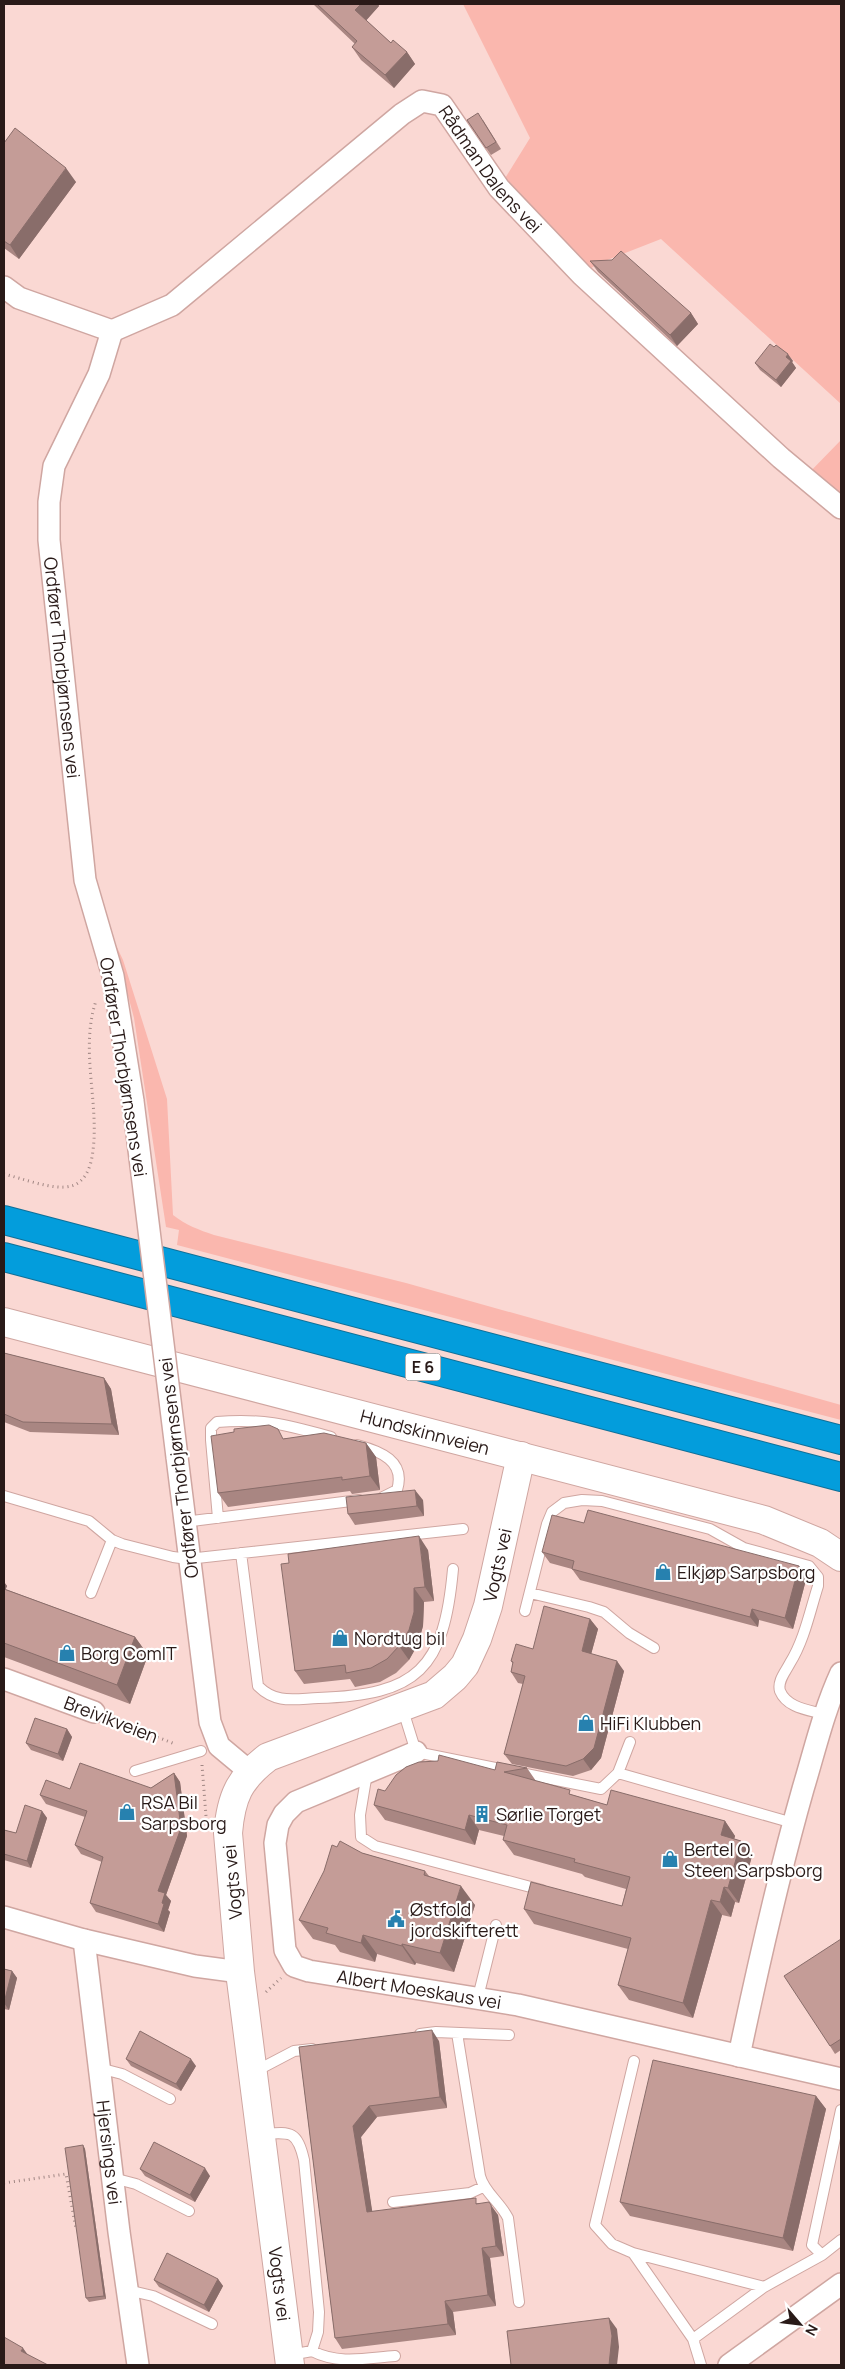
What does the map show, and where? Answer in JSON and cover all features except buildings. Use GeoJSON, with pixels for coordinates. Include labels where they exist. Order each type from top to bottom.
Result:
{"type":"FeatureCollection","features":[{"type":"Feature","properties":{"kind":"highway","name":"E 6"},"geometry":{"type":"LineString","coordinates":[[4,1220],[841,1440]]}},
{"type":"Feature","properties":{"kind":"highway","name":"E 6"},"geometry":{"type":"LineString","coordinates":[[4,1257],[841,1477]]}},
{"type":"Feature","properties":{"kind":"street","name":"Rådman Dalens vei"},"geometry":{"type":"LineString","coordinates":[[112,330],[172,305],[402,114],[422,101],[442,105],[499,188],[582,275],[781,458],[841,508]]}},
{"type":"Feature","properties":{"kind":"street"},"geometry":{"type":"LineString","coordinates":[[4,287],[19,298],[112,330]]}},
{"type":"Feature","properties":{"kind":"street","name":"Ordfører Thorbjørnsens vei"},"geometry":{"type":"LineString","coordinates":[[112,330],[99,374],[54,466],[49,502],[49,540],[85,880],[113,976],[133,1101],[188,1559],[210,1722],[219,1746],[249,1771]]}},
{"type":"Feature","properties":{"kind":"street","name":"Hundskinnveien"},"geometry":{"type":"LineString","coordinates":[[4,1322],[764,1520],[820,1544],[841,1557]]}},
{"type":"Feature","properties":{"kind":"street","name":"Vogts vei"},"geometry":{"type":"LineString","coordinates":[[297,2357],[261,2134],[240,1972],[228,1833],[230,1812],[236,1794],[249,1771],[268,1757],[397,1698],[434,1696],[465,1665],[477,1640],[488,1606],[521,1456]]}},
{"type":"Feature","properties":{"kind":"street"},"geometry":{"type":"LineString","coordinates":[[739,2056],[762,1945],[793,1822],[823,1714],[841,1673]]}},
{"type":"Feature","properties":{"kind":"street","name":"Breivikveien"},"geometry":{"type":"LineString","coordinates":[[4,1679],[94,1712]]}},
{"type":"Feature","properties":{"kind":"street"},"geometry":{"type":"LineString","coordinates":[[294,1966],[285,1950],[276,1863],[278,1825],[284,1814],[296,1802],[416,1752]]}},
{"type":"Feature","properties":{"kind":"street"},"geometry":{"type":"LineString","coordinates":[[4,1917],[84,1940],[195,1966],[240,1972]]}},
{"type":"Feature","properties":{"kind":"street","name":"Hjersings vei"},"geometry":{"type":"LineString","coordinates":[[84,1940],[138,2365]]}},
{"type":"Feature","properties":{"kind":"street","name":"Albert Moeskaus vei"},"geometry":{"type":"LineString","coordinates":[[294,1966],[309,1971],[478,1997],[841,2079]]}},
{"type":"Feature","properties":{"kind":"street"},"geometry":{"type":"LineString","coordinates":[[729,2365],[841,2284]]}},
{"type":"Feature","properties":{"kind":"lane"},"geometry":{"type":"LineString","coordinates":[[184,1522],[218,1518],[387,1496],[397,1490],[400,1481],[398,1472],[393,1463],[380,1451],[286,1424],[243,1420],[217,1422],[211,1428],[211,1440],[218,1518]]}},
{"type":"Feature","properties":{"kind":"lane"},"geometry":{"type":"LineString","coordinates":[[4,1496],[89,1521],[112,1540],[173,1557],[188,1559],[463,1528]]}},
{"type":"Feature","properties":{"kind":"lane"},"geometry":{"type":"LineString","coordinates":[[525,1611],[552,1512],[564,1503],[582,1500],[602,1501],[710,1530],[744,1548],[809,1566],[818,1577],[818,1586],[798,1645],[780,1680],[780,1690],[787,1701],[796,1706],[823,1714]]}},
{"type":"Feature","properties":{"kind":"lane"},"geometry":{"type":"LineString","coordinates":[[91,1593],[112,1540]]}},
{"type":"Feature","properties":{"kind":"lane"},"geometry":{"type":"LineString","coordinates":[[241,1553],[258,1686],[267,1695],[281,1700],[350,1697],[397,1698]]}},
{"type":"Feature","properties":{"kind":"lane"},"geometry":{"type":"LineString","coordinates":[[397,1698],[425,1666],[437,1645],[450,1603],[453,1569]]}},
{"type":"Feature","properties":{"kind":"lane"},"geometry":{"type":"LineString","coordinates":[[530,1593],[604,1612],[629,1634],[654,1648]]}},
{"type":"Feature","properties":{"kind":"lane"},"geometry":{"type":"LineString","coordinates":[[397,1698],[416,1752],[601,1789],[618,1773],[630,1742]]}},
{"type":"Feature","properties":{"kind":"lane"},"geometry":{"type":"LineString","coordinates":[[135,1771],[201,1751]]}},
{"type":"Feature","properties":{"kind":"lane"},"geometry":{"type":"LineString","coordinates":[[368,1772],[360,1815],[361,1836],[374,1846],[553,1893]]}},
{"type":"Feature","properties":{"kind":"lane"},"geometry":{"type":"LineString","coordinates":[[618,1773],[793,1822]]}},
{"type":"Feature","properties":{"kind":"lane"},"geometry":{"type":"LineString","coordinates":[[478,1997],[496,1925]]}},
{"type":"Feature","properties":{"kind":"lane"},"geometry":{"type":"LineString","coordinates":[[408,2036],[436,2032],[509,2035]]}},
{"type":"Feature","properties":{"kind":"lane"},"geometry":{"type":"LineString","coordinates":[[457,2033],[483,2187],[502,2206],[508,2218],[520,2302]]}},
{"type":"Feature","properties":{"kind":"lane"},"geometry":{"type":"LineString","coordinates":[[253,2072],[294,2051],[322,2048]]}},
{"type":"Feature","properties":{"kind":"lane"},"geometry":{"type":"LineString","coordinates":[[634,2061],[595,2225],[612,2244],[634,2253],[764,2287]]}},
{"type":"Feature","properties":{"kind":"lane"},"geometry":{"type":"LineString","coordinates":[[99,2068],[122,2074],[170,2099]]}},
{"type":"Feature","properties":{"kind":"lane"},"geometry":{"type":"LineString","coordinates":[[822,2255],[812,2245],[841,2110]]}},
{"type":"Feature","properties":{"kind":"lane"},"geometry":{"type":"LineString","coordinates":[[261,2134],[286,2133],[300,2141],[304,2160],[319,2312],[318,2332],[297,2357]]}},
{"type":"Feature","properties":{"kind":"lane"},"geometry":{"type":"LineString","coordinates":[[113,2178],[136,2184],[189,2211]]}},
{"type":"Feature","properties":{"kind":"lane"},"geometry":{"type":"LineString","coordinates":[[393,2202],[470,2193],[483,2187]]}},
{"type":"Feature","properties":{"kind":"lane"},"geometry":{"type":"LineString","coordinates":[[693,2339],[764,2287],[822,2255],[841,2240]]}},
{"type":"Feature","properties":{"kind":"lane"},"geometry":{"type":"LineString","coordinates":[[634,2253],[693,2339],[701,2365]]}},
{"type":"Feature","properties":{"kind":"lane"},"geometry":{"type":"LineString","coordinates":[[128,2290],[153,2296],[212,2324]]}},
{"type":"Feature","properties":{"kind":"lane"},"geometry":{"type":"LineString","coordinates":[[297,2357],[325,2357],[342,2360],[396,2356]]}},
{"type":"Feature","properties":{"kind":"path"},"geometry":{"type":"LineString","coordinates":[[4,1174],[65,1187],[81,1182],[88,1172],[94,1144],[92,1012],[98,996]]}},
{"type":"Feature","properties":{"kind":"path","name":"Breivikveien"},"geometry":{"type":"LineString","coordinates":[[94,1712],[167,1741],[201,1751]]}},
{"type":"Feature","properties":{"kind":"path"},"geometry":{"type":"LineString","coordinates":[[245,2012],[294,1966]]}},
{"type":"Feature","properties":{"kind":"path"},"geometry":{"type":"LineString","coordinates":[[4,2182],[66,2174],[76,2229],[84,2228]]}},
{"type":"Feature","properties":{"kind":"shaded area"},"geometry":{"type":"Polygon","coordinates":[[[463,4],[841,4],[841,404],[661,239],[597,264],[582,275],[499,188],[530,138],[463,4]]]}},
{"type":"Feature","properties":{"kind":"shaded area"},"geometry":{"type":"Polygon","coordinates":[[[841,440],[841,508],[805,477],[841,440]]]}},
{"type":"Feature","properties":{"kind":"shaded area"},"geometry":{"type":"Polygon","coordinates":[[[113,939],[123,960],[167,1099],[173,1215],[178,1219],[214,1235],[406,1283],[841,1405],[841,1420],[177,1245],[179,1230],[166,1227],[134,1018],[113,939]]]}},
{"type":"Feature","properties":{"kind":"place","name":"Elkjøp Sarpsborg"},"geometry":{"type":"Point","coordinates":[663,1572]}},
{"type":"Feature","properties":{"kind":"place","name":"Nordtug bil"},"geometry":{"type":"Point","coordinates":[340,1638]}},
{"type":"Feature","properties":{"kind":"place","name":"Borg ComIT"},"geometry":{"type":"Point","coordinates":[67,1653]}},
{"type":"Feature","properties":{"kind":"place","name":"HiFi Klubben"},"geometry":{"type":"Point","coordinates":[586,1723]}},
{"type":"Feature","properties":{"kind":"place","name":"RSA Bil Sarpsborg"},"geometry":{"type":"Point","coordinates":[127,1812]}},
{"type":"Feature","properties":{"kind":"place","name":"Sørlie Torget"},"geometry":{"type":"Point","coordinates":[482,1814]}},
{"type":"Feature","properties":{"kind":"place","name":"Bertel O. Steen Sarpsborg"},"geometry":{"type":"Point","coordinates":[670,1859]}},
{"type":"Feature","properties":{"kind":"place","name":"Østfold jordskifterett"},"geometry":{"type":"Point","coordinates":[396,1919]}}]}
